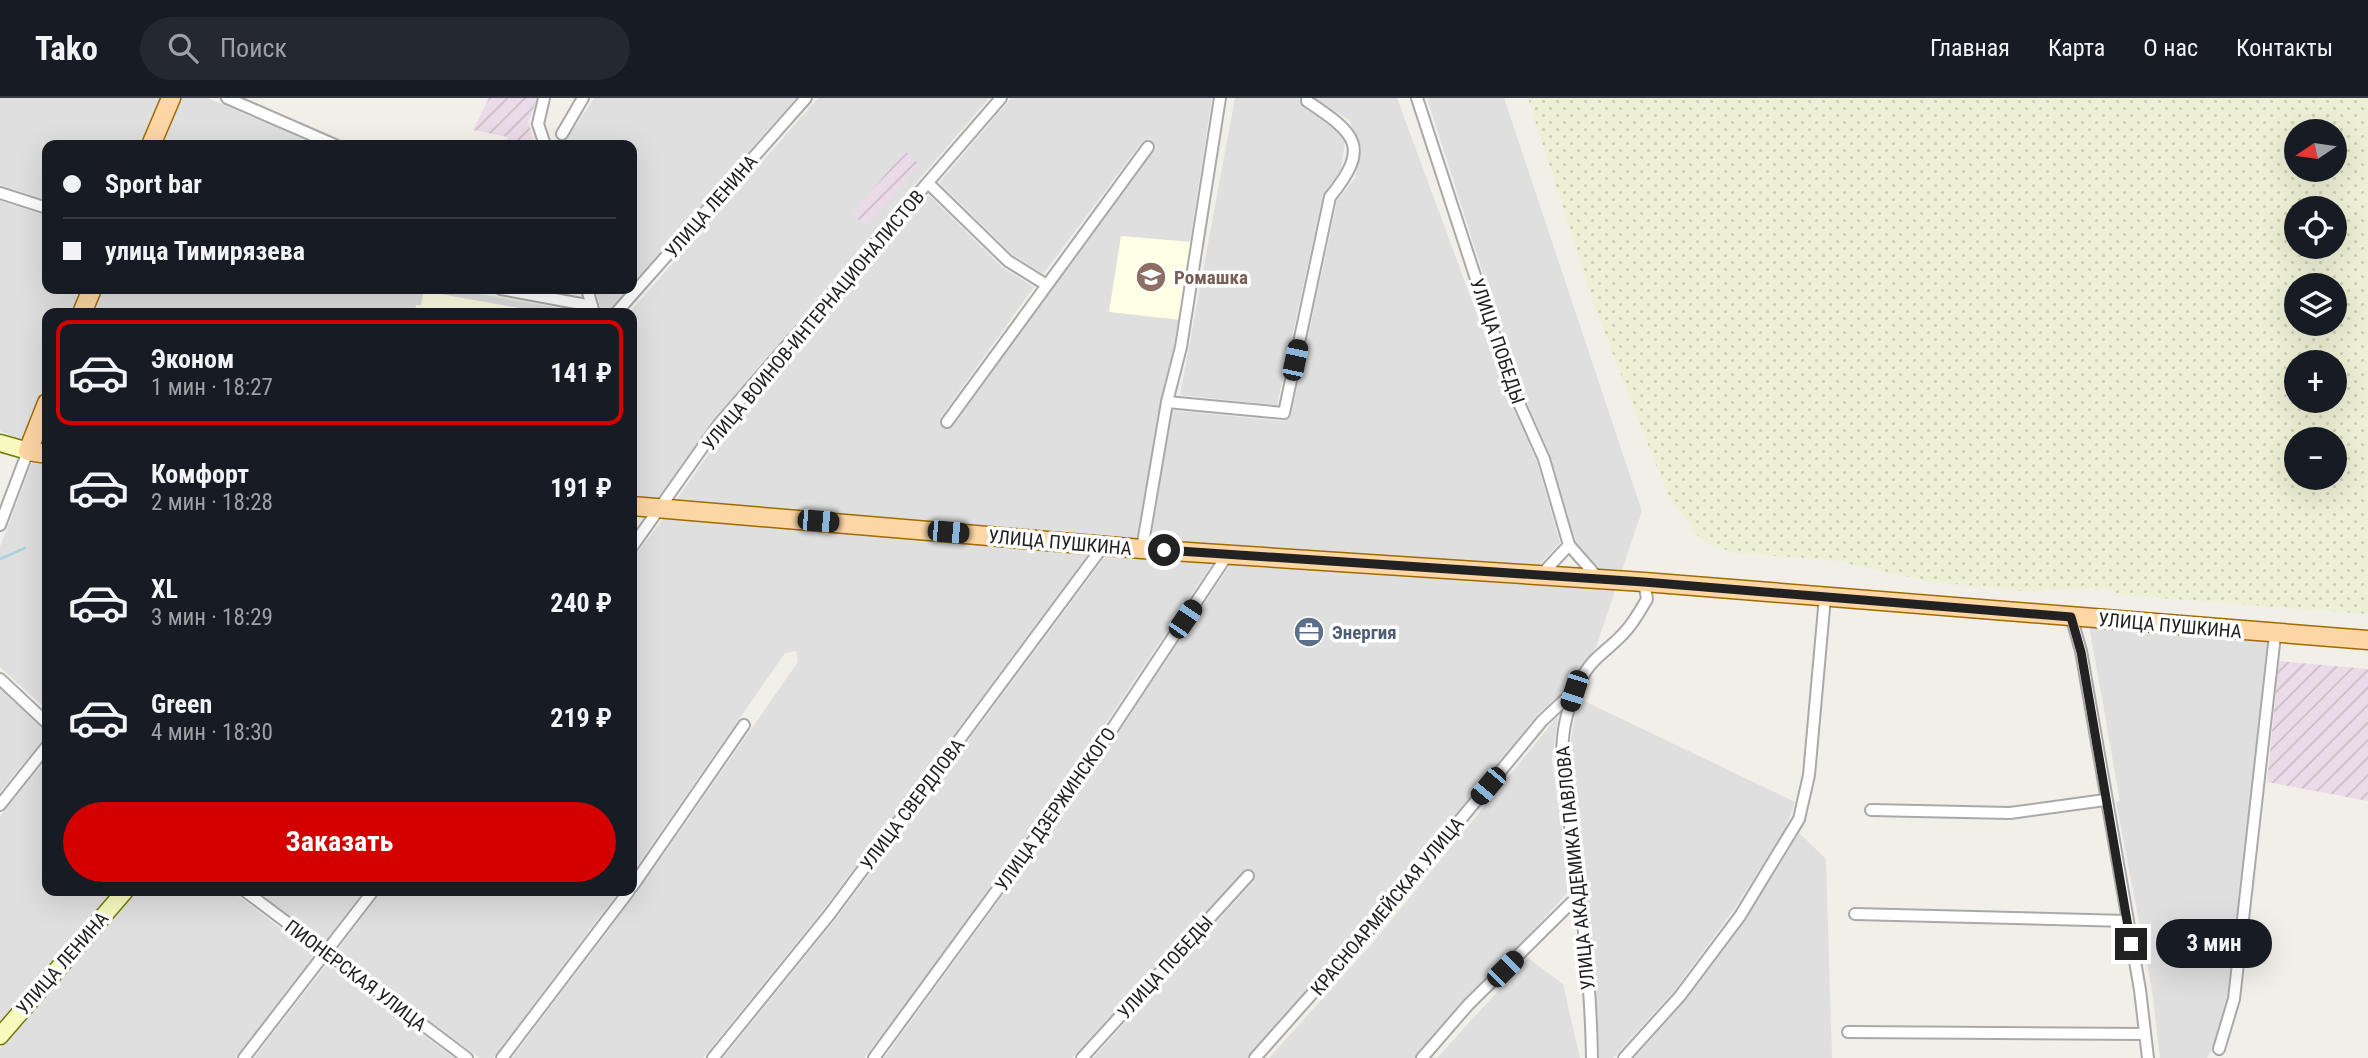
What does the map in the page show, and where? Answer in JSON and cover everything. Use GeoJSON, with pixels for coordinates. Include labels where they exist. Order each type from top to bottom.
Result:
{"type":"FeatureCollection","features":[{"type":"Feature","properties":{"kind":"main road"},"geometry":{"type":"LineString","coordinates":[[153,140],[171,98]]}},
{"type":"Feature","properties":{"kind":"main road"},"geometry":{"type":"LineString","coordinates":[[28,451],[42,416]]}},
{"type":"Feature","properties":{"kind":"main road"},"geometry":{"type":"LineString","coordinates":[[0,443],[42,453]]}},
{"type":"Feature","properties":{"kind":"main road","name":"УЛИЦА ПУШКИНА"},"geometry":{"type":"LineString","coordinates":[[637,506],[1142,549],[1644,582],[2275,635],[2368,640]]}},
{"type":"Feature","properties":{"kind":"main road","name":"УЛИЦА ЛЕНИНА"},"geometry":{"type":"LineString","coordinates":[[0,1036],[121,896]]}},
{"type":"Feature","properties":{"kind":"street"},"geometry":{"type":"LineString","coordinates":[[227,98],[324,140]]}},
{"type":"Feature","properties":{"kind":"street"},"geometry":{"type":"LineString","coordinates":[[543,140],[538,124],[544,98]]}},
{"type":"Feature","properties":{"kind":"street"},"geometry":{"type":"LineString","coordinates":[[562,134],[583,98]]}},
{"type":"Feature","properties":{"kind":"street","name":"УЛИЦА ЛЕНИНА"},"geometry":{"type":"LineString","coordinates":[[637,289],[806,98]]}},
{"type":"Feature","properties":{"kind":"street","name":"УЛИЦА ВОИНОВ-ИНТЕРНАЦИОНАЛИСТОВ"},"geometry":{"type":"LineString","coordinates":[[637,540],[719,425],[1001,98]]}},
{"type":"Feature","properties":{"kind":"street"},"geometry":{"type":"LineString","coordinates":[[1142,549],[1167,402],[1181,348],[1220,98]]}},
{"type":"Feature","properties":{"kind":"street"},"geometry":{"type":"LineString","coordinates":[[1167,402],[1284,413],[1330,197],[1348,175],[1354,148],[1349,130],[1307,101],[1307,98]]}},
{"type":"Feature","properties":{"kind":"street","name":"УЛИЦА ПОБЕДЫ"},"geometry":{"type":"LineString","coordinates":[[1417,98],[1510,383],[1544,459],[1569,545]]}},
{"type":"Feature","properties":{"kind":"street"},"geometry":{"type":"LineString","coordinates":[[947,422],[1045,284],[1149,147]]}},
{"type":"Feature","properties":{"kind":"street"},"geometry":{"type":"LineString","coordinates":[[929,184],[1008,261],[1045,284]]}},
{"type":"Feature","properties":{"kind":"street"},"geometry":{"type":"LineString","coordinates":[[0,193],[42,206]]}},
{"type":"Feature","properties":{"kind":"street"},"geometry":{"type":"LineString","coordinates":[[524,294],[588,308]]}},
{"type":"Feature","properties":{"kind":"street","name":"УЛИЦА ЛЕНИНА"},"geometry":{"type":"LineString","coordinates":[[620,308],[633,294]]}},
{"type":"Feature","properties":{"kind":"street"},"geometry":{"type":"LineString","coordinates":[[0,525],[28,451]]}},
{"type":"Feature","properties":{"kind":"street","name":"УЛИЦА СВЕРДЛОВА"},"geometry":{"type":"LineString","coordinates":[[713,1058],[829,915],[1104,545]]}},
{"type":"Feature","properties":{"kind":"street"},"geometry":{"type":"LineString","coordinates":[[1541,575],[1569,545],[1599,579]]}},
{"type":"Feature","properties":{"kind":"street","name":"УЛИЦА ДЗЕРЖИНСКОГО"},"geometry":{"type":"LineString","coordinates":[[874,1058],[1085,769],[1228,554]]}},
{"type":"Feature","properties":{"kind":"street","name":"УЛИЦА АКАДЕМИКА ПАВЛОВА"},"geometry":{"type":"LineString","coordinates":[[1592,1058],[1588,979],[1560,759],[1562,731],[1574,691],[1590,661],[1633,622],[1647,599],[1644,582]]}},
{"type":"Feature","properties":{"kind":"street"},"geometry":{"type":"LineString","coordinates":[[1625,1058],[1680,996],[1740,916],[1799,819],[1809,775],[1825,597]]}},
{"type":"Feature","properties":{"kind":"street"},"geometry":{"type":"LineString","coordinates":[[2071,617],[2081,652],[2148,1058]]}},
{"type":"Feature","properties":{"kind":"street"},"geometry":{"type":"LineString","coordinates":[[2219,1049],[2234,999],[2275,635]]}},
{"type":"Feature","properties":{"kind":"street"},"geometry":{"type":"LineString","coordinates":[[0,679],[42,718]]}},
{"type":"Feature","properties":{"kind":"street","name":"КРАСНОАРМЕЙСКАЯ УЛИЦА"},"geometry":{"type":"LineString","coordinates":[[1255,1058],[1375,923],[1542,721],[1574,691]]}},
{"type":"Feature","properties":{"kind":"street"},"geometry":{"type":"LineString","coordinates":[[637,879],[744,725]]}},
{"type":"Feature","properties":{"kind":"street"},"geometry":{"type":"LineString","coordinates":[[0,805],[42,752]]}},
{"type":"Feature","properties":{"kind":"street"},"geometry":{"type":"LineString","coordinates":[[1871,810],[2010,813],[2105,800]]}},
{"type":"Feature","properties":{"kind":"street","name":"УЛИЦА ПОБЕДЫ"},"geometry":{"type":"LineString","coordinates":[[1082,1058],[1248,876]]}},
{"type":"Feature","properties":{"kind":"street","name":"ПИОНЕРСКАЯ УЛИЦА"},"geometry":{"type":"LineString","coordinates":[[252,896],[467,1058]]}},
{"type":"Feature","properties":{"kind":"street"},"geometry":{"type":"LineString","coordinates":[[244,1058],[369,896]]}},
{"type":"Feature","properties":{"kind":"street"},"geometry":{"type":"LineString","coordinates":[[502,1058],[625,896]]}},
{"type":"Feature","properties":{"kind":"street"},"geometry":{"type":"LineString","coordinates":[[1422,1058],[1468,1005],[1578,896]]}},
{"type":"Feature","properties":{"kind":"street"},"geometry":{"type":"LineString","coordinates":[[1855,914],[2127,921]]}},
{"type":"Feature","properties":{"kind":"street"},"geometry":{"type":"LineString","coordinates":[[1848,1032],[2145,1034]]}},
{"type":"Feature","properties":{"kind":"shaded area"},"geometry":{"type":"Polygon","coordinates":[[[0,98],[162,98],[144,140],[42,140],[42,198],[0,185],[0,98]]]}},
{"type":"Feature","properties":{"kind":"shaded area"},"geometry":{"type":"Polygon","coordinates":[[[179,98],[208,98],[305,140],[161,140],[179,98]]]}},
{"type":"Feature","properties":{"kind":"shaded area"},"geometry":{"type":"Polygon","coordinates":[[[489,98],[537,98],[529,122],[533,140],[507,140],[508,137],[473,130],[489,98]]]}},
{"type":"Feature","properties":{"kind":"shaded area"},"geometry":{"type":"Polygon","coordinates":[[[594,98],[796,98],[637,278],[637,140],[566,140],[594,98]]]}},
{"type":"Feature","properties":{"kind":"shaded area"},"geometry":{"type":"Polygon","coordinates":[[[818,98],[989,98],[714,419],[657,500],[637,498],[637,308],[633,308],[818,98]]]}},
{"type":"Feature","properties":{"kind":"shaded area"},"geometry":{"type":"Polygon","coordinates":[[[1011,98],[1212,98],[1174,346],[1136,541],[675,502],[726,429],[929,195],[1002,267],[1034,287],[941,417],[943,428],[953,426],[1156,146],[1150,139],[1142,142],[1043,274],[1013,255],[939,183],[1011,98]]]}},
{"type":"Feature","properties":{"kind":"shaded area"},"geometry":{"type":"Polygon","coordinates":[[[1235,98],[1298,98],[1307,110],[1346,132],[1341,172],[1323,196],[1277,405],[1180,395],[1235,98]]]}},
{"type":"Feature","properties":{"kind":"shaded area"},"geometry":{"type":"Polygon","coordinates":[[[1313,98],[1397,98],[1503,385],[1537,462],[1560,543],[1537,567],[1151,542],[1170,410],[1283,421],[1291,416],[1337,201],[1355,178],[1361,149],[1349,120],[1313,98]]]}},
{"type":"Feature","properties":{"kind":"shaded area"},"geometry":{"type":"Polygon","coordinates":[[[1427,98],[1504,98],[1642,511],[1621,573],[1603,572],[1575,541],[1551,457],[1517,380],[1427,98]]]}},
{"type":"Feature","properties":{"kind":"shaded area"},"geometry":{"type":"Polygon","coordinates":[[[1528,98],[2368,98],[2368,614],[2121,595],[2103,588],[2020,591],[1927,581],[1832,560],[1737,553],[1712,546],[1699,537],[1667,493],[1595,308],[1528,98]]]}},
{"type":"Feature","properties":{"kind":"shaded area"},"geometry":{"type":"Polygon","coordinates":[[[905,151],[919,164],[866,226],[852,214],[905,151]]]}},
{"type":"Feature","properties":{"kind":"shaded area"},"geometry":{"type":"Polygon","coordinates":[[[0,201],[42,214],[42,294],[82,294],[76,308],[42,308],[42,394],[23,441],[0,431],[0,201]]]}},
{"type":"Feature","properties":{"kind":"shaded area","name":"Ромашка"},"geometry":{"type":"Polygon","coordinates":[[[1121,236],[1192,242],[1181,320],[1109,312],[1121,236]]]}},
{"type":"Feature","properties":{"kind":"shaded area"},"geometry":{"type":"Polygon","coordinates":[[[98,294],[479,294],[558,308],[92,308],[98,294]]]}},
{"type":"Feature","properties":{"kind":"shaded area"},"geometry":{"type":"Polygon","coordinates":[[[423,294],[441,294],[519,308],[416,308],[416,305],[421,305],[423,294]]]}},
{"type":"Feature","properties":{"kind":"shaded area"},"geometry":{"type":"Polygon","coordinates":[[[596,294],[623,294],[611,308],[601,308],[596,294]]]}},
{"type":"Feature","properties":{"kind":"shaded area"},"geometry":{"type":"Polygon","coordinates":[[[33,460],[42,461],[42,705],[0,667],[0,547],[33,460]]]}},
{"type":"Feature","properties":{"kind":"shaded area"},"geometry":{"type":"Polygon","coordinates":[[[665,516],[1090,552],[823,910],[703,1058],[512,1058],[637,896],[798,662],[796,651],[785,653],[637,866],[637,553],[665,516]]]}},
{"type":"Feature","properties":{"kind":"shaded area"},"geometry":{"type":"Polygon","coordinates":[[[1108,553],[1214,561],[1078,765],[901,1011],[864,1058],[723,1058],[835,920],[1108,553]]]}},
{"type":"Feature","properties":{"kind":"shaded area"},"geometry":{"type":"Polygon","coordinates":[[[1232,562],[1616,588],[1596,647],[1568,687],[1536,716],[1364,929],[1248,1058],[1093,1058],[1254,881],[1250,873],[1243,871],[1072,1058],[884,1058],[1091,774],[1232,562]]]}},
{"type":"Feature","properties":{"kind":"shaded area"},"geometry":{"type":"Polygon","coordinates":[[[2089,625],[2270,639],[2234,998],[2218,1039],[2207,1058],[2160,1058],[2152,990],[2116,802],[2120,801],[2089,625]]]}},
{"type":"Feature","properties":{"kind":"shaded area"},"geometry":{"type":"Polygon","coordinates":[[[2279,661],[2368,669],[2368,801],[2267,782],[2279,661]]]}},
{"type":"Feature","properties":{"kind":"shaded area"},"geometry":{"type":"Polygon","coordinates":[[[0,688],[42,726],[42,741],[0,792],[0,688]]]}},
{"type":"Feature","properties":{"kind":"shaded area"},"geometry":{"type":"Polygon","coordinates":[[[1578,698],[1795,802],[1785,830],[1733,911],[1674,991],[1613,1058],[1599,1058],[1596,978],[1568,759],[1578,698]]]}},
{"type":"Feature","properties":{"kind":"shaded area"},"geometry":{"type":"Polygon","coordinates":[[[1558,716],[1552,760],[1571,889],[1417,1058],[1269,1058],[1376,939],[1558,716]]]}},
{"type":"Feature","properties":{"kind":"shaded area"},"geometry":{"type":"Polygon","coordinates":[[[42,765],[42,896],[110,896],[0,1022],[0,816],[42,765]]]}},
{"type":"Feature","properties":{"kind":"shaded area"},"geometry":{"type":"Polygon","coordinates":[[[1799,833],[1826,859],[1832,1058],[1634,1058],[1686,1000],[1746,920],[1799,833]]]}},
{"type":"Feature","properties":{"kind":"shaded area"},"geometry":{"type":"Polygon","coordinates":[[[131,896],[238,896],[315,955],[235,1058],[0,1058],[0,1048],[131,896]]]}},
{"type":"Feature","properties":{"kind":"shaded area"},"geometry":{"type":"Polygon","coordinates":[[[263,896],[359,896],[324,943],[263,896]]]}},
{"type":"Feature","properties":{"kind":"shaded area"},"geometry":{"type":"Polygon","coordinates":[[[378,896],[615,896],[493,1058],[480,1058],[336,952],[378,896]]]}},
{"type":"Feature","properties":{"kind":"shaded area"},"geometry":{"type":"Polygon","coordinates":[[[1528,958],[1563,984],[1580,1058],[1437,1058],[1528,958]]]}},
{"type":"Feature","properties":{"kind":"shaded area"},"geometry":{"type":"Polygon","coordinates":[[[327,964],[454,1058],[254,1058],[327,964]]]}},
{"type":"Feature","properties":{"kind":"waterway"},"geometry":{"type":"LineString","coordinates":[[0,559],[25,548]]}},
{"type":"Feature","properties":{"kind":"place","name":"Ромашка"},"geometry":{"type":"Point","coordinates":[1151,277]}},
{"type":"Feature","properties":{"kind":"place","name":"Энергия"},"geometry":{"type":"Point","coordinates":[1309,632]}},
{"type":"Feature","properties":{"kind":"route"},"geometry":{"type":"LineString","coordinates":[[1164,550],[1644,582],[2071,617],[2081,652],[2131,944]]}}]}
